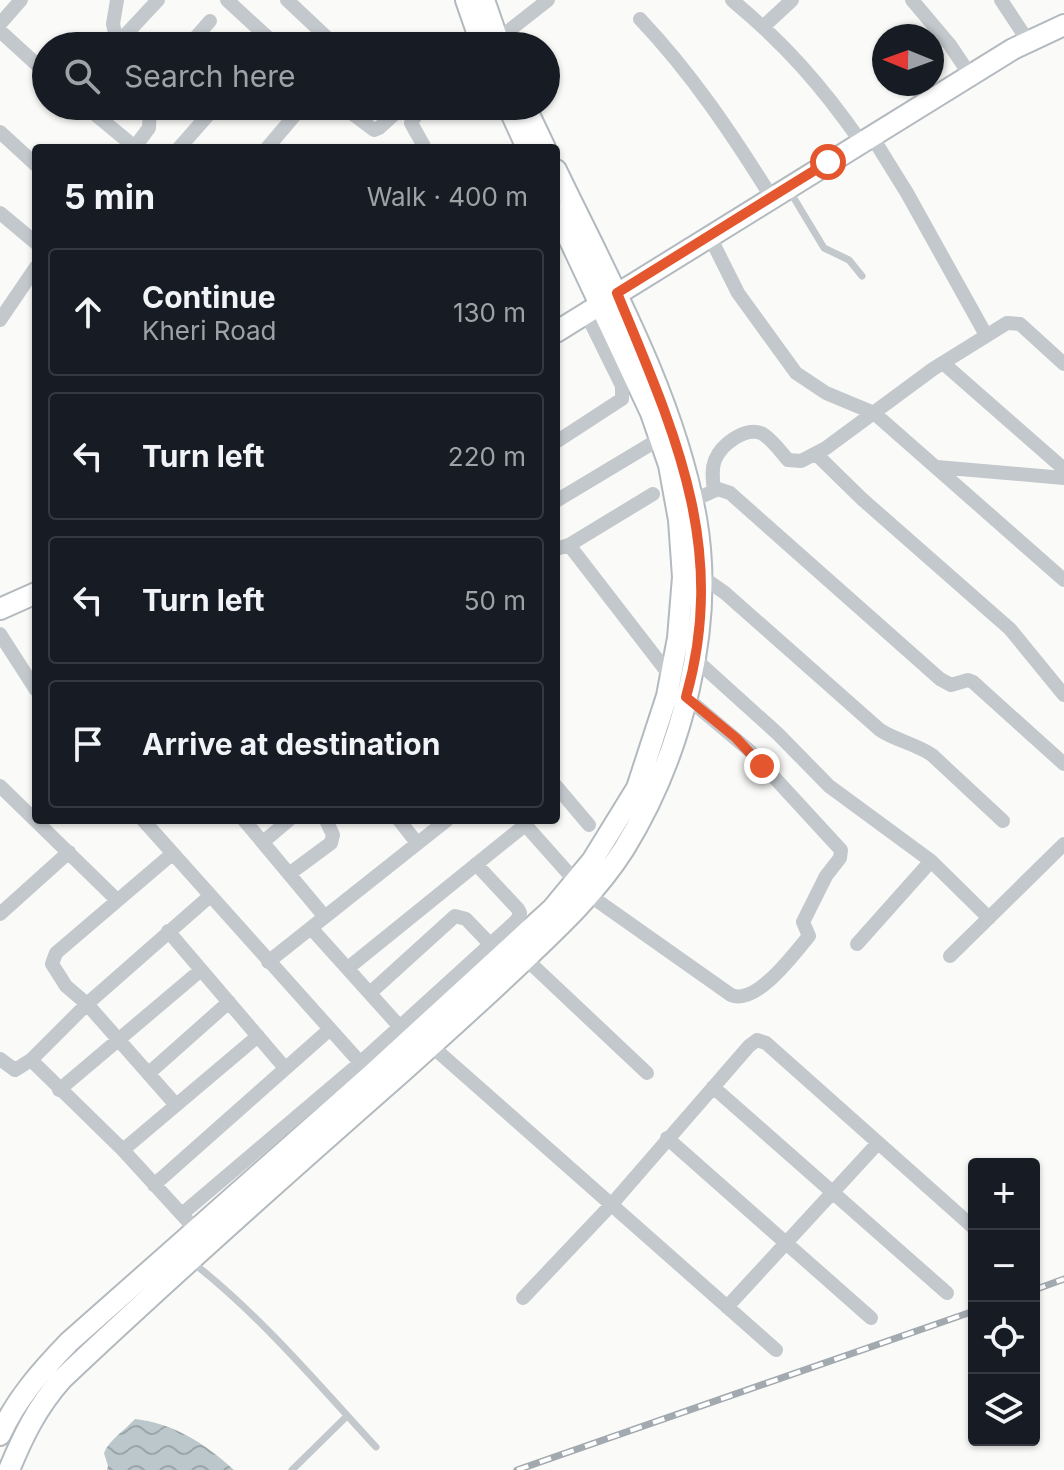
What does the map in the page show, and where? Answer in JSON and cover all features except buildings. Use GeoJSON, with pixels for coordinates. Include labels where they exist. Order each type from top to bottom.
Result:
{"type":"FeatureCollection","features":[{"type":"Feature","properties":{"kind":"street"},"geometry":{"type":"LineString","coordinates":[[0,24],[21,0]]}},
{"type":"Feature","properties":{"kind":"street"},"geometry":{"type":"LineString","coordinates":[[115,32],[117,0]]}},
{"type":"Feature","properties":{"kind":"street"},"geometry":{"type":"LineString","coordinates":[[129,32],[158,0]]}},
{"type":"Feature","properties":{"kind":"street"},"geometry":{"type":"LineString","coordinates":[[227,0],[262,32]]}},
{"type":"Feature","properties":{"kind":"street"},"geometry":{"type":"LineString","coordinates":[[287,0],[321,32]]}},
{"type":"Feature","properties":{"kind":"street"},"geometry":{"type":"LineString","coordinates":[[466,0],[486,32]]}},
{"type":"Feature","properties":{"kind":"street"},"geometry":{"type":"LineString","coordinates":[[484,0],[491,32]]}},
{"type":"Feature","properties":{"kind":"street"},"geometry":{"type":"LineString","coordinates":[[508,32],[548,0]]}},
{"type":"Feature","properties":{"kind":"street"},"geometry":{"type":"LineString","coordinates":[[732,0],[764,26],[808,70],[866,138],[907,193],[986,335]]}},
{"type":"Feature","properties":{"kind":"street"},"geometry":{"type":"LineString","coordinates":[[764,26],[792,0]]}},
{"type":"Feature","properties":{"kind":"street"},"geometry":{"type":"LineString","coordinates":[[912,0],[950,45],[970,75]]}},
{"type":"Feature","properties":{"kind":"street"},"geometry":{"type":"LineString","coordinates":[[1001,0],[1028,41]]}},
{"type":"Feature","properties":{"kind":"street"},"geometry":{"type":"LineString","coordinates":[[640,19],[674,55],[780,193]]}},
{"type":"Feature","properties":{"kind":"street"},"geometry":{"type":"LineString","coordinates":[[200,32],[210,21]]}},
{"type":"Feature","properties":{"kind":"street"},"geometry":{"type":"LineString","coordinates":[[560,329],[970,75],[1028,41],[1064,25]]}},
{"type":"Feature","properties":{"kind":"street"},"geometry":{"type":"LineString","coordinates":[[0,31],[32,60]]}},
{"type":"Feature","properties":{"kind":"street"},"geometry":{"type":"LineString","coordinates":[[102,120],[130,144]]}},
{"type":"Feature","properties":{"kind":"street"},"geometry":{"type":"LineString","coordinates":[[138,144],[149,128],[149,120]]}},
{"type":"Feature","properties":{"kind":"street"},"geometry":{"type":"LineString","coordinates":[[183,144],[204,120]]}},
{"type":"Feature","properties":{"kind":"street"},"geometry":{"type":"LineString","coordinates":[[270,144],[291,120]]}},
{"type":"Feature","properties":{"kind":"street"},"geometry":{"type":"LineString","coordinates":[[361,120],[374,130],[387,120]]}},
{"type":"Feature","properties":{"kind":"street"},"geometry":{"type":"LineString","coordinates":[[413,120],[413,128],[423,144]]}},
{"type":"Feature","properties":{"kind":"street"},"geometry":{"type":"LineString","coordinates":[[514,120],[525,144]]}},
{"type":"Feature","properties":{"kind":"street"},"geometry":{"type":"LineString","coordinates":[[532,120],[543,144]]}},
{"type":"Feature","properties":{"kind":"street"},"geometry":{"type":"LineString","coordinates":[[0,132],[32,161]]}},
{"type":"Feature","properties":{"kind":"street"},"geometry":{"type":"LineString","coordinates":[[560,181],[603,302],[661,438],[674,490],[682,547],[677,688]]}},
{"type":"Feature","properties":{"kind":"street"},"geometry":{"type":"LineString","coordinates":[[0,213],[32,240]]}},
{"type":"Feature","properties":{"kind":"street"},"geometry":{"type":"LineString","coordinates":[[182,1214],[365,1069],[419,1037],[526,959],[583,889],[637,788],[658,730],[677,688],[695,659],[700,630],[700,550],[692,501],[673,429],[560,219]]}},
{"type":"Feature","properties":{"kind":"street"},"geometry":{"type":"LineString","coordinates":[[710,237],[738,293],[796,373],[826,393],[874,413],[1064,580]]}},
{"type":"Feature","properties":{"kind":"street"},"geometry":{"type":"LineString","coordinates":[[0,320],[32,273]]}},
{"type":"Feature","properties":{"kind":"street"},"geometry":{"type":"LineString","coordinates":[[560,440],[618,404],[623,393],[603,302]]}},
{"type":"Feature","properties":{"kind":"street"},"geometry":{"type":"LineString","coordinates":[[714,491],[712,471],[720,451],[748,432],[766,436],[788,460],[794,462],[816,454],[943,363],[1007,323],[1020,324],[1064,364]]}},
{"type":"Feature","properties":{"kind":"street"},"geometry":{"type":"LineString","coordinates":[[943,363],[1064,469]]}},
{"type":"Feature","properties":{"kind":"street"},"geometry":{"type":"LineString","coordinates":[[560,499],[661,438]]}},
{"type":"Feature","properties":{"kind":"street"},"geometry":{"type":"LineString","coordinates":[[816,454],[862,499],[1010,629],[1064,695]]}},
{"type":"Feature","properties":{"kind":"street"},"geometry":{"type":"LineString","coordinates":[[936,467],[1064,478]]}},
{"type":"Feature","properties":{"kind":"street"},"geometry":{"type":"LineString","coordinates":[[692,501],[722,489],[730,493],[940,679],[951,685],[968,680],[973,682],[1064,764]]}},
{"type":"Feature","properties":{"kind":"street"},"geometry":{"type":"LineString","coordinates":[[524,824],[583,889],[738,998],[752,995],[809,936],[803,922],[826,876],[840,858],[841,850],[750,751],[677,688],[562,547],[653,494]]}},
{"type":"Feature","properties":{"kind":"street"},"geometry":{"type":"LineString","coordinates":[[701,576],[725,593],[880,730],[921,747],[932,755],[1003,821]]}},
{"type":"Feature","properties":{"kind":"street"},"geometry":{"type":"LineString","coordinates":[[0,609],[32,595]]}},
{"type":"Feature","properties":{"kind":"street"},"geometry":{"type":"LineString","coordinates":[[0,634],[32,684]]}},
{"type":"Feature","properties":{"kind":"street"},"geometry":{"type":"LineString","coordinates":[[695,659],[778,734],[829,786],[931,861],[989,918]]}},
{"type":"Feature","properties":{"kind":"street"},"geometry":{"type":"LineString","coordinates":[[560,791],[589,825]]}},
{"type":"Feature","properties":{"kind":"street"},"geometry":{"type":"LineString","coordinates":[[2,792],[32,819]]}},
{"type":"Feature","properties":{"kind":"street"},"geometry":{"type":"LineString","coordinates":[[38,824],[117,900]]}},
{"type":"Feature","properties":{"kind":"street"},"geometry":{"type":"LineString","coordinates":[[152,824],[172,854],[365,1069]]}},
{"type":"Feature","properties":{"kind":"street"},"geometry":{"type":"LineString","coordinates":[[247,824],[325,917]]}},
{"type":"Feature","properties":{"kind":"street"},"geometry":{"type":"LineString","coordinates":[[263,842],[284,824]]}},
{"type":"Feature","properties":{"kind":"street"},"geometry":{"type":"LineString","coordinates":[[289,874],[331,843],[333,835],[328,824]]}},
{"type":"Feature","properties":{"kind":"street"},"geometry":{"type":"LineString","coordinates":[[402,824],[417,843]]}},
{"type":"Feature","properties":{"kind":"street"},"geometry":{"type":"LineString","coordinates":[[268,962],[442,824]]}},
{"type":"Feature","properties":{"kind":"street"},"geometry":{"type":"LineString","coordinates":[[348,968],[522,824]]}},
{"type":"Feature","properties":{"kind":"street"},"geometry":{"type":"LineString","coordinates":[[950,956],[1064,844]]}},
{"type":"Feature","properties":{"kind":"street"},"geometry":{"type":"LineString","coordinates":[[0,914],[69,852]]}},
{"type":"Feature","properties":{"kind":"street"},"geometry":{"type":"LineString","coordinates":[[172,854],[53,958],[52,964],[59,978],[87,1004],[176,1105]]}},
{"type":"Feature","properties":{"kind":"street"},"geometry":{"type":"LineString","coordinates":[[857,944],[931,861]]}},
{"type":"Feature","properties":{"kind":"street"},"geometry":{"type":"LineString","coordinates":[[419,1037],[520,913],[476,864]]}},
{"type":"Feature","properties":{"kind":"street"},"geometry":{"type":"LineString","coordinates":[[9,1470],[30,1422],[44,1400],[99,1344],[190,1260],[545,915],[583,889]]}},
{"type":"Feature","properties":{"kind":"street"},"geometry":{"type":"LineString","coordinates":[[0,1059],[15,1070],[31,1060],[87,1004],[210,896]]}},
{"type":"Feature","properties":{"kind":"street"},"geometry":{"type":"LineString","coordinates":[[370,993],[455,916],[466,919],[491,945]]}},
{"type":"Feature","properties":{"kind":"street"},"geometry":{"type":"LineString","coordinates":[[311,928],[370,993],[776,1350]]}},
{"type":"Feature","properties":{"kind":"street"},"geometry":{"type":"LineString","coordinates":[[168,931],[285,1068]]}},
{"type":"Feature","properties":{"kind":"street"},"geometry":{"type":"LineString","coordinates":[[526,959],[647,1073]]}},
{"type":"Feature","properties":{"kind":"street"},"geometry":{"type":"LineString","coordinates":[[59,1090],[201,970]]}},
{"type":"Feature","properties":{"kind":"street"},"geometry":{"type":"LineString","coordinates":[[149,1073],[229,1002]]}},
{"type":"Feature","properties":{"kind":"street"},"geometry":{"type":"LineString","coordinates":[[154,1185],[329,1030]]}},
{"type":"Feature","properties":{"kind":"street"},"geometry":{"type":"LineString","coordinates":[[123,1150],[258,1036]]}},
{"type":"Feature","properties":{"kind":"street"},"geometry":{"type":"LineString","coordinates":[[523,1298],[611,1205],[667,1138],[757,1040],[762,1041],[968,1223]]}},
{"type":"Feature","properties":{"kind":"street"},"geometry":{"type":"LineString","coordinates":[[31,1060],[123,1150],[196,1230]]}},
{"type":"Feature","properties":{"kind":"street"},"geometry":{"type":"LineString","coordinates":[[0,1435],[7,1419],[37,1375],[69,1342],[196,1230],[365,1069]]}},
{"type":"Feature","properties":{"kind":"street"},"geometry":{"type":"LineString","coordinates":[[713,1087],[947,1293]]}},
{"type":"Feature","properties":{"kind":"street"},"geometry":{"type":"LineString","coordinates":[[667,1138],[871,1318]]}},
{"type":"Feature","properties":{"kind":"street"},"geometry":{"type":"LineString","coordinates":[[727,1307],[878,1143]]}},
{"type":"Feature","properties":{"kind":"lane"},"geometry":{"type":"LineString","coordinates":[[780,193],[824,248],[849,260],[862,276]]}},
{"type":"Feature","properties":{"kind":"lane"},"geometry":{"type":"LineString","coordinates":[[190,1260],[265,1325],[376,1447]]}},
{"type":"Feature","properties":{"kind":"lane"},"geometry":{"type":"LineString","coordinates":[[292,1470],[347,1416]]}},
{"type":"Feature","properties":{"kind":"water"},"geometry":{"type":"Polygon","coordinates":[[[135,1419],[163,1425],[188,1436],[234,1470],[107,1470],[106,1448],[135,1419]]]}},
{"type":"Feature","properties":{"kind":"railway"},"geometry":{"type":"LineString","coordinates":[[1040,1288],[1064,1279]]}},
{"type":"Feature","properties":{"kind":"railway"},"geometry":{"type":"LineString","coordinates":[[517,1470],[968,1313]]}},
{"type":"Feature","properties":{"kind":"route"},"geometry":{"type":"LineString","coordinates":[[762,766],[736,738],[686,697],[700,630],[701,576],[696,517],[673,429],[617,293],[828,162]]}}]}
